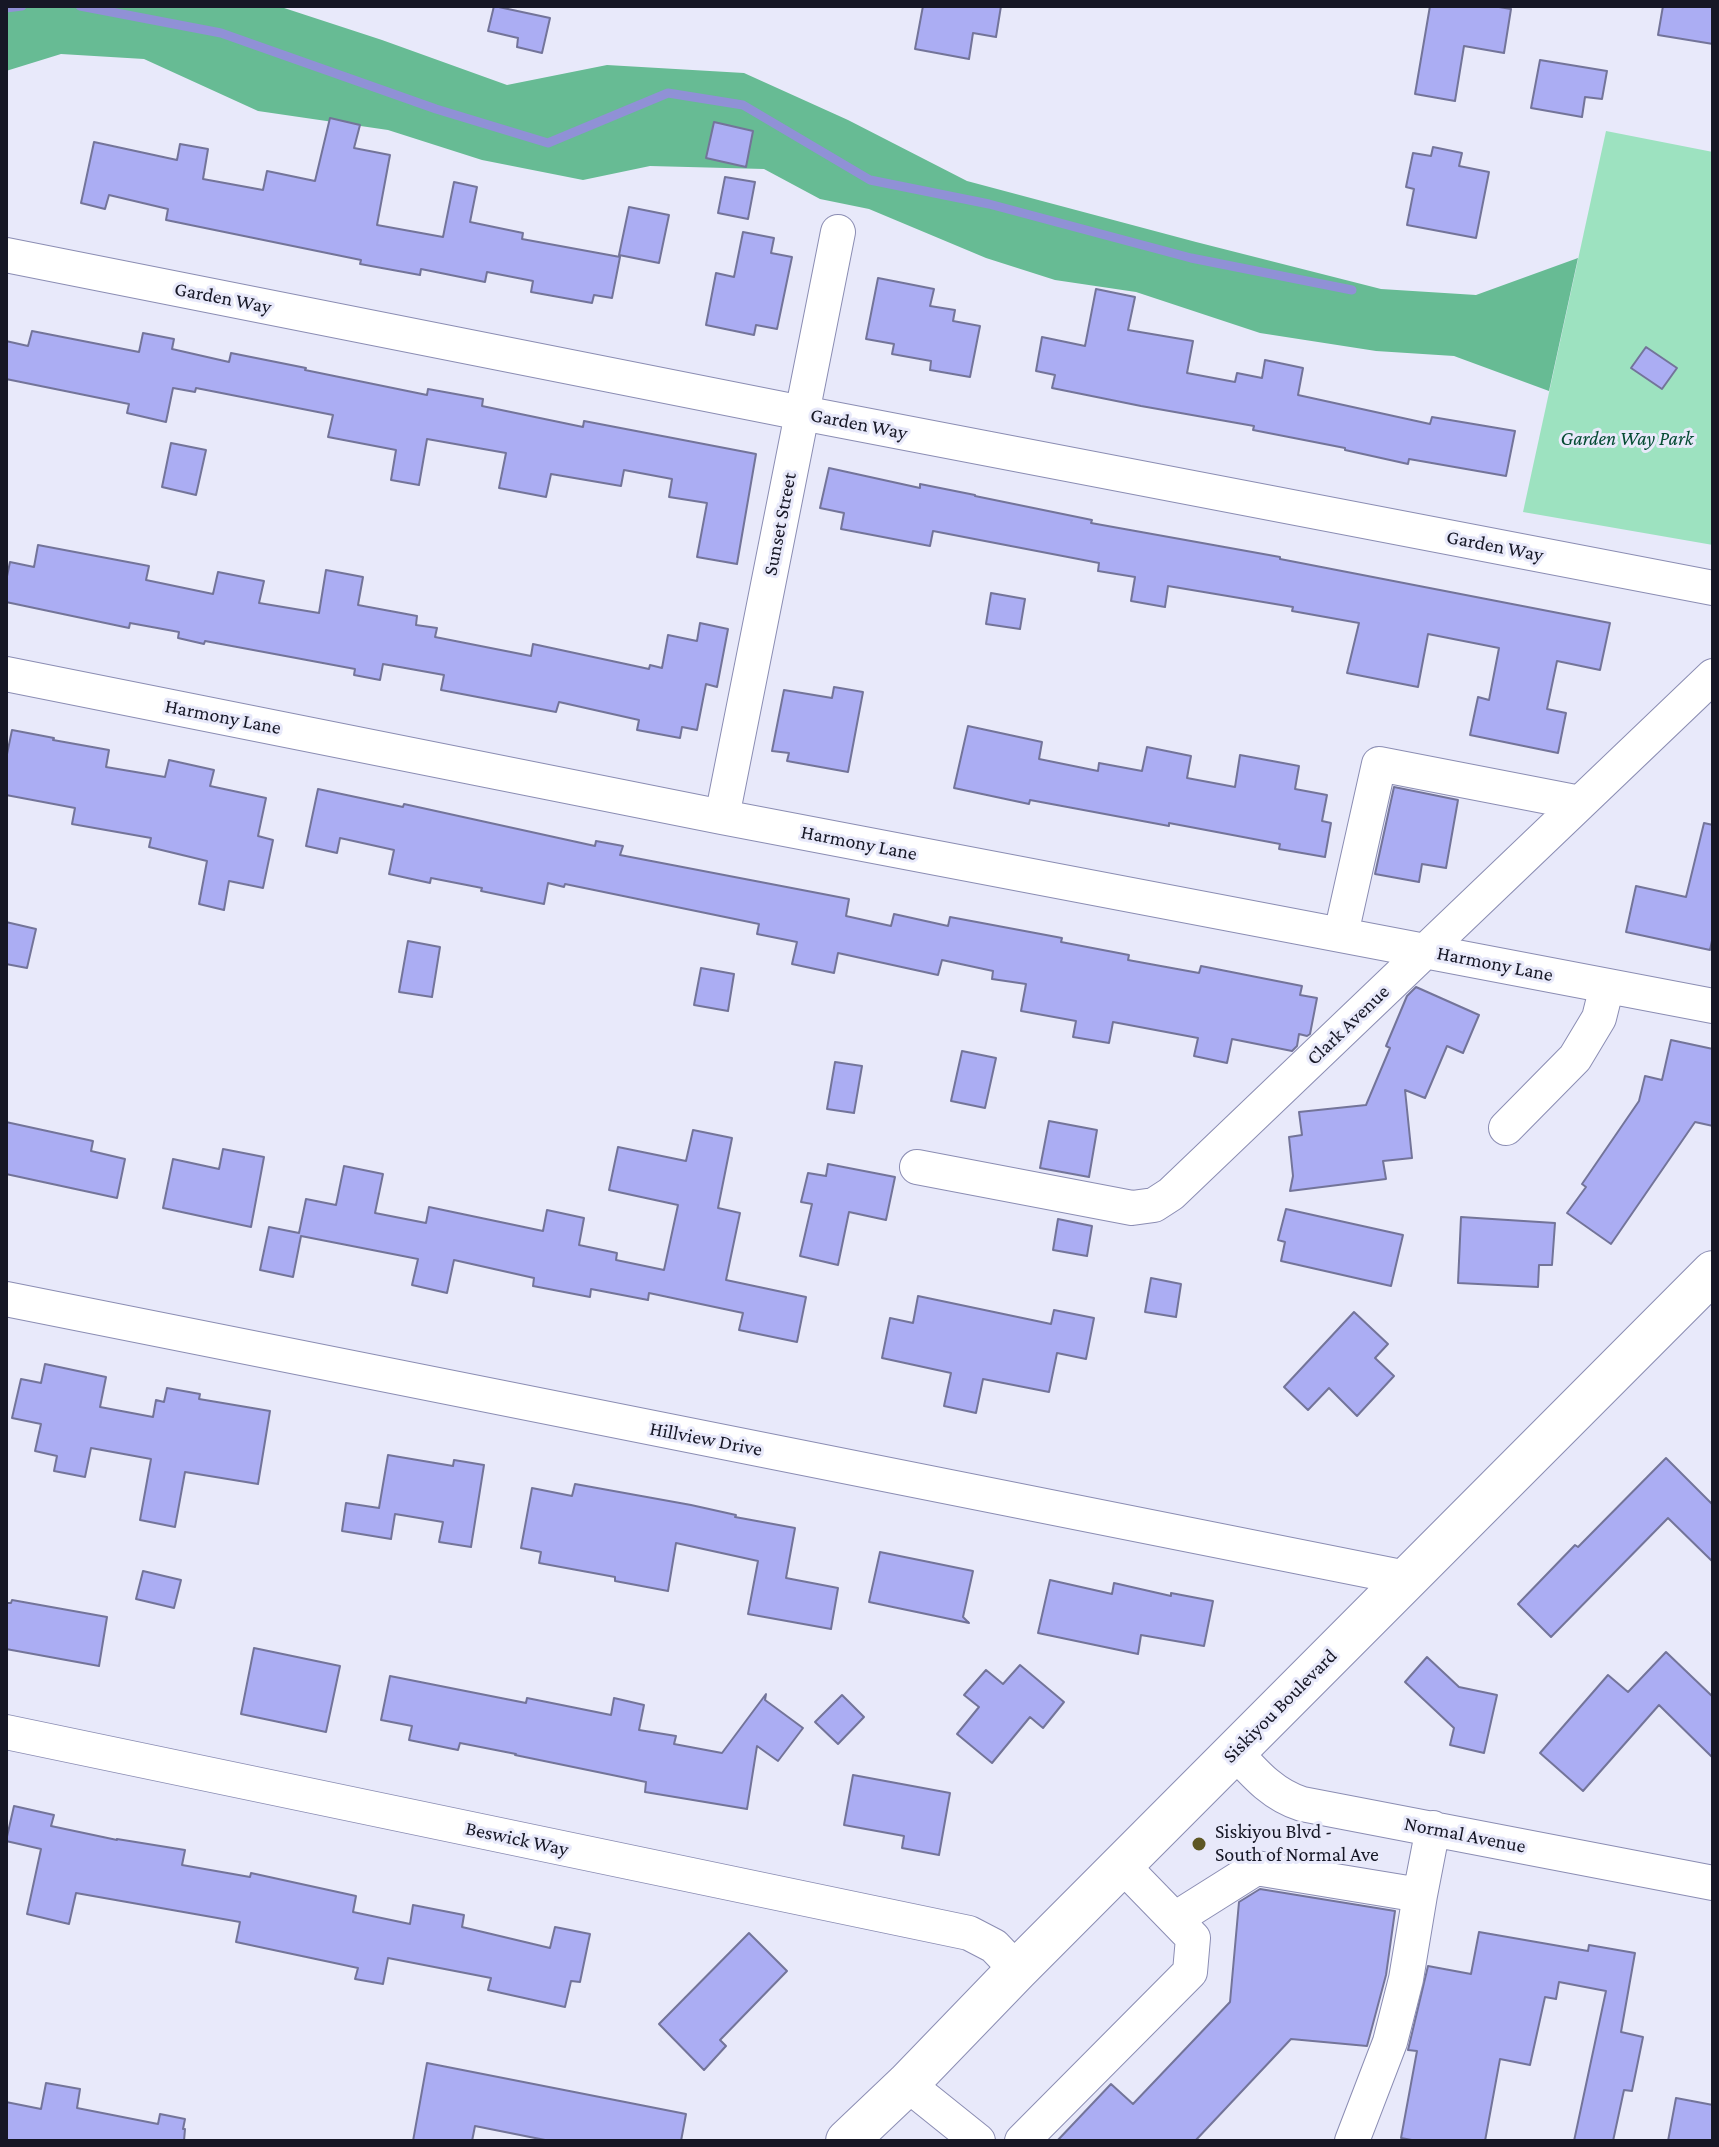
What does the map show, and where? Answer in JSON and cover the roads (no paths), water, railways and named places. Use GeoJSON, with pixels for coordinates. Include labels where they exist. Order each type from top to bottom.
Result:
{"type":"FeatureCollection","features":[{"type":"Feature","properties":{"kind":"main road","name":"Siskiyou Boulevard"},"geometry":{"type":"LineString","coordinates":[[847,2141],[1713,1272]]}},
{"type":"Feature","properties":{"kind":"street","name":"Sunset Street"},"geometry":{"type":"LineString","coordinates":[[722,817],[838,232]]}},
{"type":"Feature","properties":{"kind":"street","name":"Garden Way"},"geometry":{"type":"LineString","coordinates":[[6,255],[802,413],[1713,588]]}},
{"type":"Feature","properties":{"kind":"street","name":"Harmony Lane"},"geometry":{"type":"LineString","coordinates":[[6,674],[722,817],[1713,1006]]}},
{"type":"Feature","properties":{"kind":"street","name":"Clark Avenue"},"geometry":{"type":"LineString","coordinates":[[917,1167],[1132,1208],[1154,1205],[1171,1194],[1713,676]]}},
{"type":"Feature","properties":{"kind":"street"},"geometry":{"type":"LineString","coordinates":[[1341,934],[1379,764],[1580,803]]}},
{"type":"Feature","properties":{"kind":"street"},"geometry":{"type":"LineString","coordinates":[[1506,1128],[1575,1058],[1599,1018],[1607,986]]}},
{"type":"Feature","properties":{"kind":"street","name":"Hillview Drive"},"geometry":{"type":"LineString","coordinates":[[6,1299],[1406,1578]]}},
{"type":"Feature","properties":{"kind":"street","name":"Beswick Way"},"geometry":{"type":"LineString","coordinates":[[6,1732],[969,1933],[994,1946],[1017,1970]]}},
{"type":"Feature","properties":{"kind":"street","name":"Normal Avenue"},"geometry":{"type":"LineString","coordinates":[[1235,1752],[1266,1785],[1287,1799],[1302,1804],[1713,1883]]}},
{"type":"Feature","properties":{"kind":"street"},"geometry":{"type":"LineString","coordinates":[[1352,2141],[1390,2042],[1406,1979],[1433,1828]]}},
{"type":"Feature","properties":{"kind":"street"},"geometry":{"type":"LineString","coordinates":[[1022,2141],[1190,1972],[1193,1938],[1122,1865]]}},
{"type":"Feature","properties":{"kind":"street"},"geometry":{"type":"LineString","coordinates":[[1175,1919],[1256,1868],[1420,1895]]}},
{"type":"Feature","properties":{"kind":"street"},"geometry":{"type":"LineString","coordinates":[[907,2084],[978,2141]]}},
{"type":"Feature","properties":{"kind":"waterway"},"geometry":{"type":"LineString","coordinates":[[6,8],[22,6]]}},
{"type":"Feature","properties":{"kind":"waterway"},"geometry":{"type":"LineString","coordinates":[[80,6],[221,33],[436,109],[548,143],[668,93],[743,105],[870,180],[989,204],[1191,258],[1352,290]]}},
{"type":"Feature","properties":{"kind":"place","name":"Siskiyou Blvd - South of Normal Ave"},"geometry":{"type":"Point","coordinates":[1199,1844]}},
{"type":"Feature","properties":{"kind":"park label","name":"Garden Way Park"},"geometry":{"type":"Point","coordinates":[1627,439]}}]}
